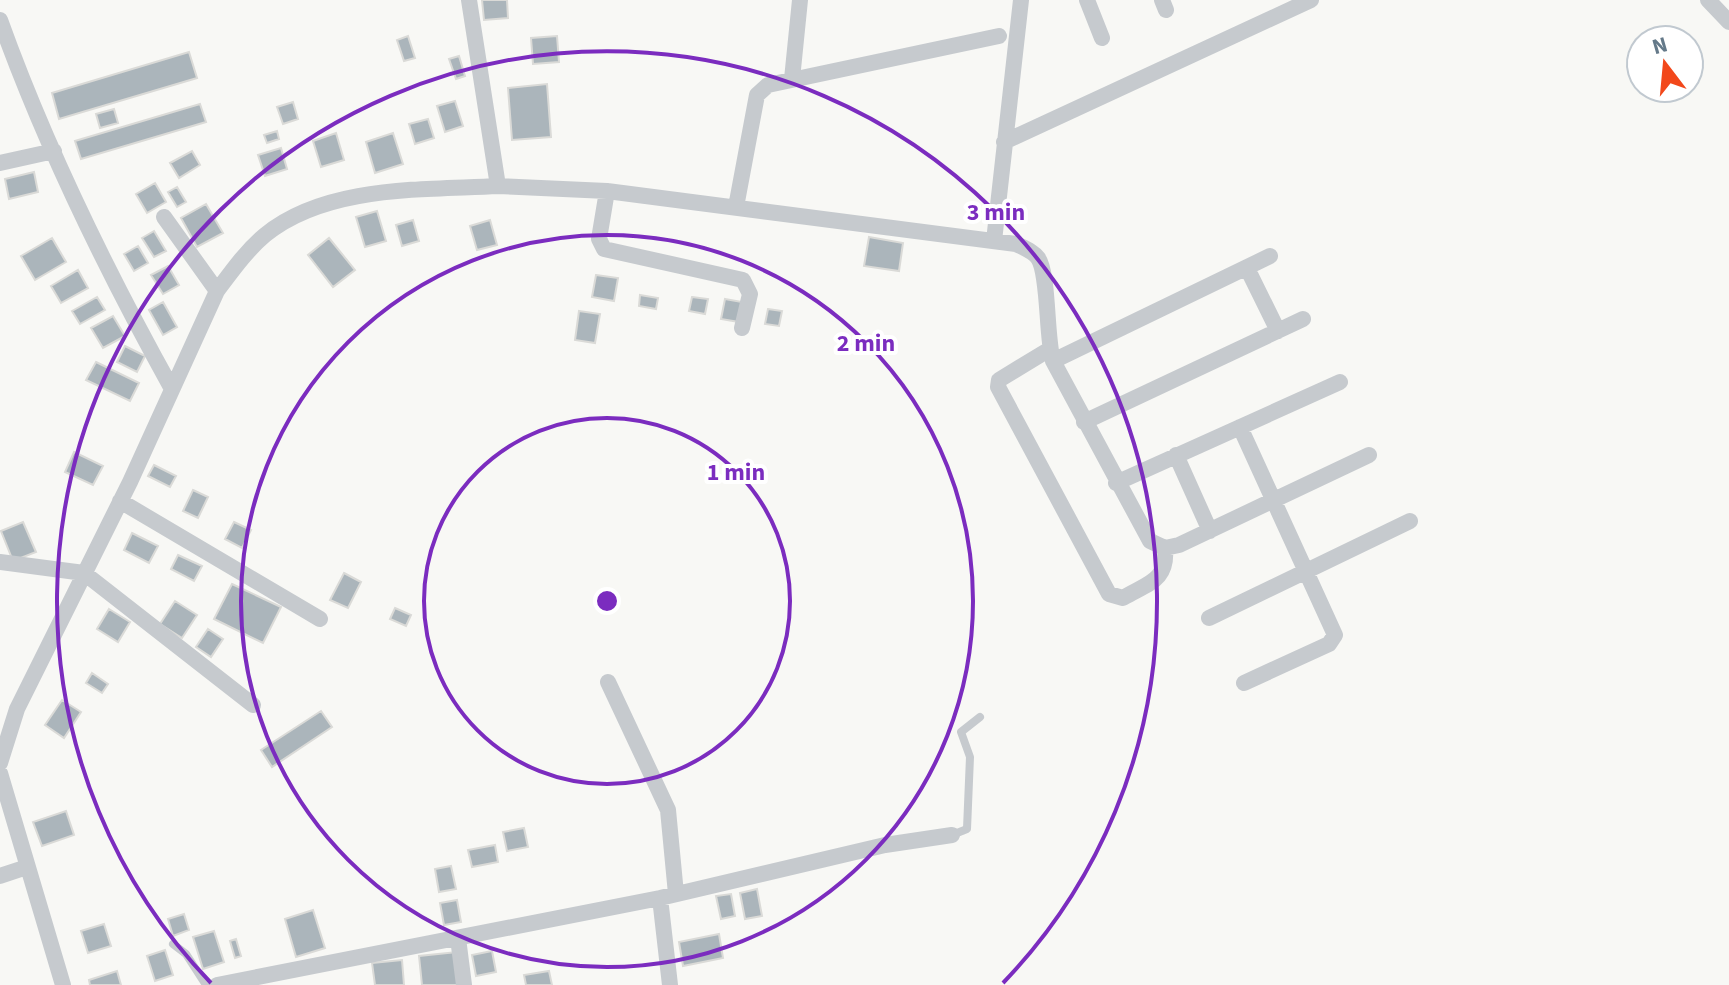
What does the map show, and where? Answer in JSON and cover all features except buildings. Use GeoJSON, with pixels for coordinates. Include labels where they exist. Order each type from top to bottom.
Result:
{"type":"FeatureCollection","features":[{"type":"Feature","properties":{"kind":"street"},"geometry":{"type":"LineString","coordinates":[[469,0],[498,186]]}},
{"type":"Feature","properties":{"kind":"street"},"geometry":{"type":"LineString","coordinates":[[792,79],[800,0]]}},
{"type":"Feature","properties":{"kind":"street"},"geometry":{"type":"LineString","coordinates":[[994,241],[1021,0]]}},
{"type":"Feature","properties":{"kind":"street"},"geometry":{"type":"LineString","coordinates":[[1087,0],[1102,38]]}},
{"type":"Feature","properties":{"kind":"street"},"geometry":{"type":"LineString","coordinates":[[1004,142],[1311,0]]}},
{"type":"Feature","properties":{"kind":"street"},"geometry":{"type":"LineString","coordinates":[[1708,0],[1729,22]]}},
{"type":"Feature","properties":{"kind":"street"},"geometry":{"type":"LineString","coordinates":[[0,20],[54,151],[117,290],[172,389]]}},
{"type":"Feature","properties":{"kind":"street"},"geometry":{"type":"LineString","coordinates":[[736,207],[757,95],[768,85],[999,36]]}},
{"type":"Feature","properties":{"kind":"street"},"geometry":{"type":"LineString","coordinates":[[0,163],[54,151]]}},
{"type":"Feature","properties":{"kind":"street"},"geometry":{"type":"LineString","coordinates":[[0,763],[17,709],[120,501],[217,291],[237,263],[268,233],[315,209],[361,197],[498,186],[607,191],[994,241],[1030,251],[1041,264],[1052,355],[1116,483],[1150,541],[1165,548],[1210,531],[1369,455]]}},
{"type":"Feature","properties":{"kind":"street"},"geometry":{"type":"LineString","coordinates":[[607,191],[599,239],[604,249],[743,280],[750,294],[742,328]]}},
{"type":"Feature","properties":{"kind":"street"},"geometry":{"type":"LineString","coordinates":[[164,217],[217,291]]}},
{"type":"Feature","properties":{"kind":"street"},"geometry":{"type":"LineString","coordinates":[[1165,548],[1165,567],[1161,576],[1123,598],[1109,594],[998,387],[999,380],[1006,373],[1270,256]]}},
{"type":"Feature","properties":{"kind":"street"},"geometry":{"type":"LineString","coordinates":[[1247,268],[1278,331]]}},
{"type":"Feature","properties":{"kind":"street"},"geometry":{"type":"LineString","coordinates":[[1084,422],[1303,319]]}},
{"type":"Feature","properties":{"kind":"street"},"geometry":{"type":"LineString","coordinates":[[1116,483],[1340,382]]}},
{"type":"Feature","properties":{"kind":"street"},"geometry":{"type":"LineString","coordinates":[[1240,427],[1335,635],[1329,644],[1244,683]]}},
{"type":"Feature","properties":{"kind":"street"},"geometry":{"type":"LineString","coordinates":[[1176,455],[1210,531]]}},
{"type":"Feature","properties":{"kind":"street"},"geometry":{"type":"LineString","coordinates":[[120,501],[320,619]]}},
{"type":"Feature","properties":{"kind":"street"},"geometry":{"type":"LineString","coordinates":[[1209,618],[1410,521]]}},
{"type":"Feature","properties":{"kind":"street"},"geometry":{"type":"LineString","coordinates":[[0,562],[84,573],[253,705]]}},
{"type":"Feature","properties":{"kind":"street"},"geometry":{"type":"LineString","coordinates":[[608,682],[668,810],[670,985]]}},
{"type":"Feature","properties":{"kind":"street"},"geometry":{"type":"LineString","coordinates":[[0,773],[63,985]]}},
{"type":"Feature","properties":{"kind":"street"},"geometry":{"type":"LineString","coordinates":[[217,985],[668,896],[885,845],[952,835]]}},
{"type":"Feature","properties":{"kind":"street"},"geometry":{"type":"LineString","coordinates":[[0,876],[27,867]]}},
{"type":"Feature","properties":{"kind":"street"},"geometry":{"type":"LineString","coordinates":[[458,938],[464,985]]}},
{"type":"Feature","properties":{"kind":"lane"},"geometry":{"type":"LineString","coordinates":[[952,835],[967,829],[970,757],[961,732],[980,717]]}},
{"type":"Feature","properties":{"kind":"lane"},"geometry":{"type":"LineString","coordinates":[[173,944],[186,954],[206,985]]}}]}
